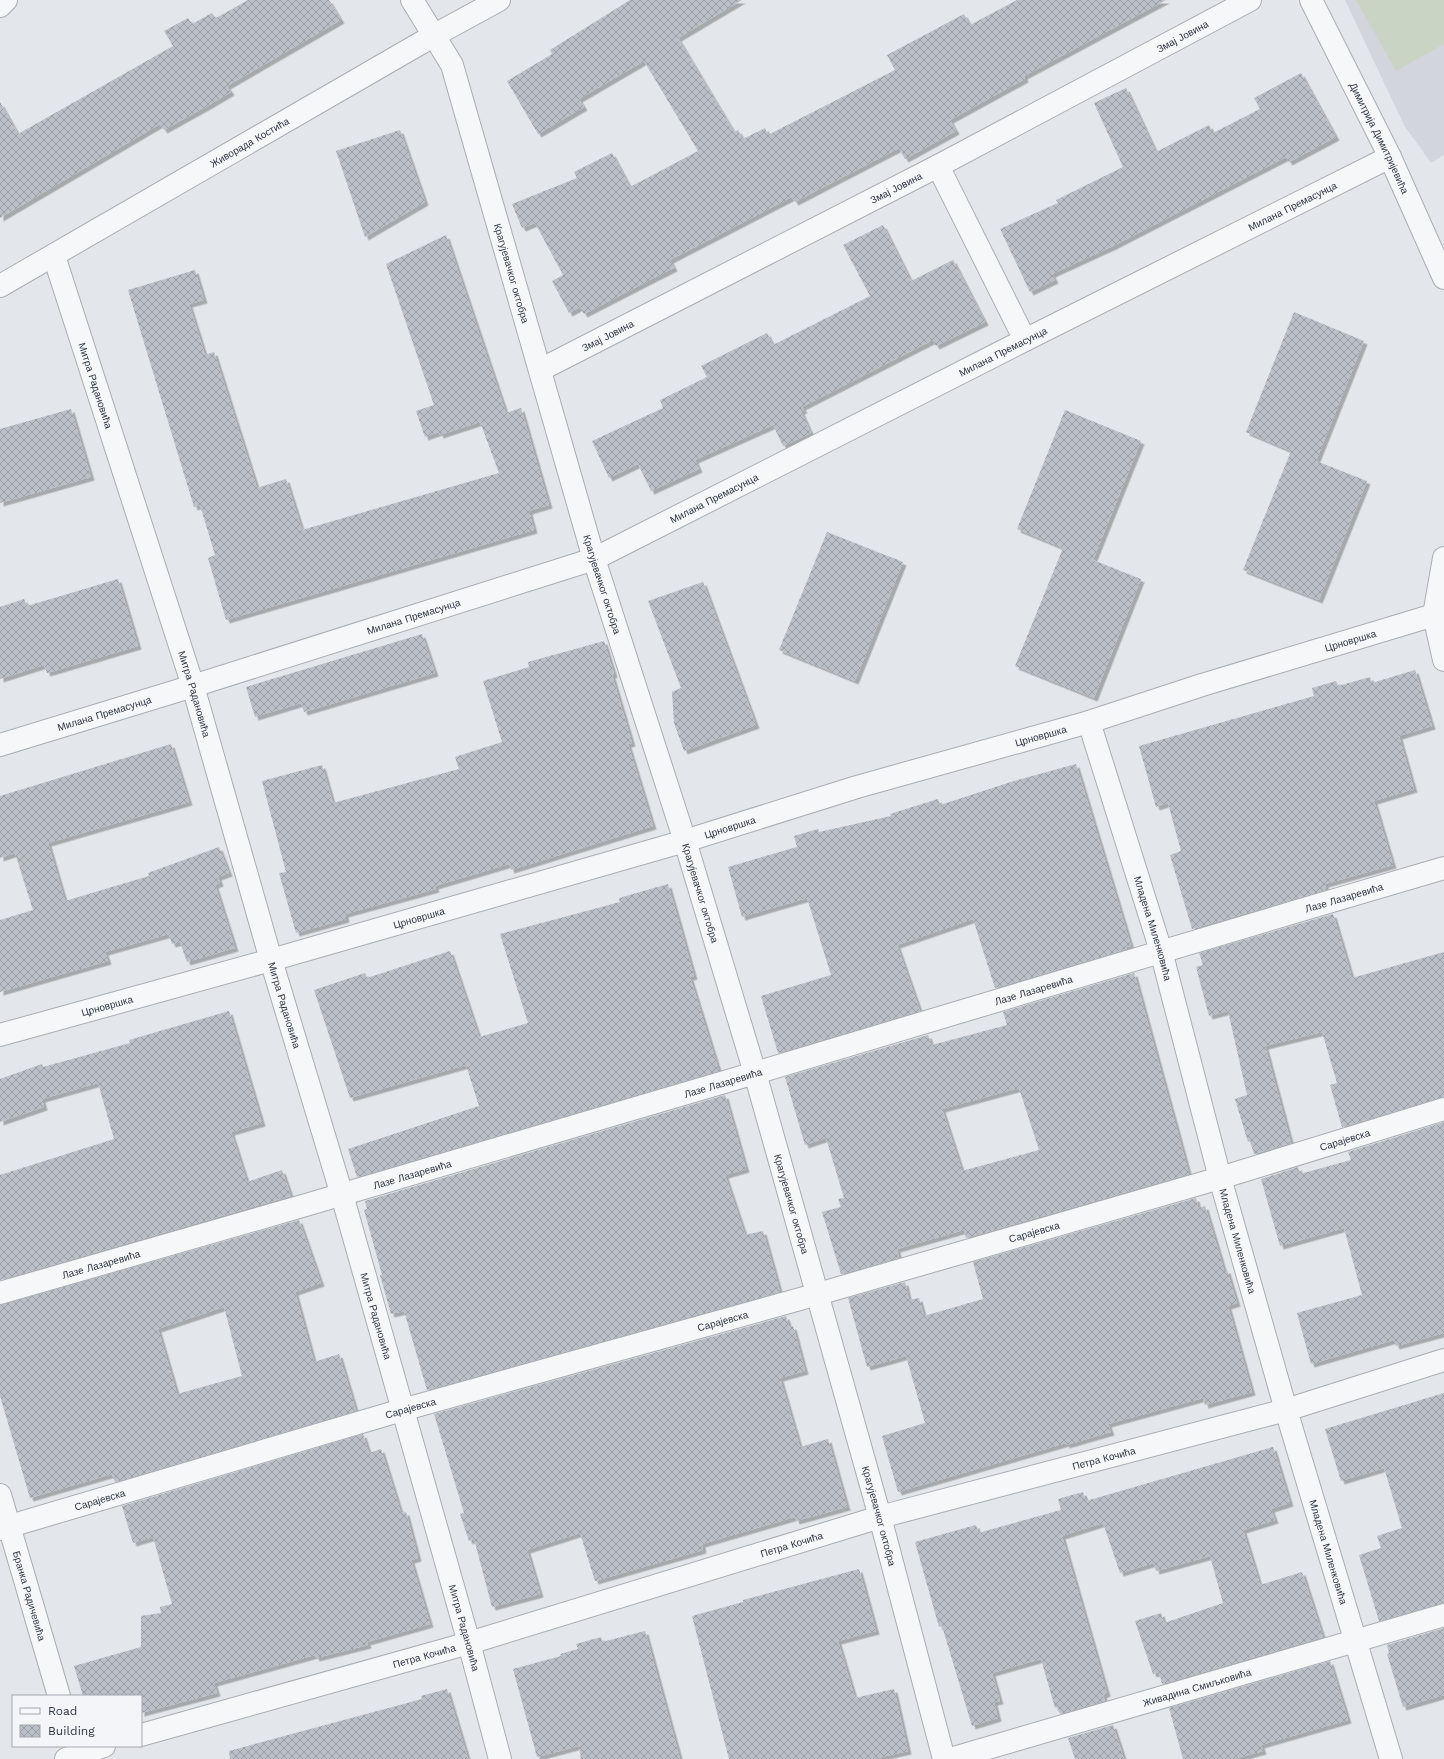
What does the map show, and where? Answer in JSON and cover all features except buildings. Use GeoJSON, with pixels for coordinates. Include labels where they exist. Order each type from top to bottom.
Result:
{"type":"FeatureCollection","features":[{"type":"Feature","properties":{"kind":"street"},"geometry":{"type":"LineString","coordinates":[[0,6],[6,0]]}},
{"type":"Feature","properties":{"kind":"street","name":"Крагујевачког октобра"},"geometry":{"type":"LineString","coordinates":[[412,0],[452,65],[594,559],[685,841],[755,1074],[880,1518],[944,1759]]}},
{"type":"Feature","properties":{"kind":"street","name":"Живорада Костића"},"geometry":{"type":"LineString","coordinates":[[0,286],[433,36],[500,0]]}},
{"type":"Feature","properties":{"kind":"street","name":"Змај Јовина"},"geometry":{"type":"LineString","coordinates":[[540,370],[938,166],[1250,0]]}},
{"type":"Feature","properties":{"kind":"street","name":"Димитрија Димитријевића"},"geometry":{"type":"LineString","coordinates":[[1311,0],[1390,157],[1444,278]]}},
{"type":"Feature","properties":{"kind":"street","name":"Милана Премасунца"},"geometry":{"type":"LineString","coordinates":[[0,745],[193,686],[594,559],[1390,157]]}},
{"type":"Feature","properties":{"kind":"street"},"geometry":{"type":"LineString","coordinates":[[938,166],[1025,340]]}},
{"type":"Feature","properties":{"kind":"street","name":"Митра Радановића"},"geometry":{"type":"LineString","coordinates":[[54,256],[193,686],[271,960],[342,1195],[469,1643],[500,1759]]}},
{"type":"Feature","properties":{"kind":"street"},"geometry":{"type":"LineString","coordinates":[[1444,558],[1434,615],[1444,660]]}},
{"type":"Feature","properties":{"kind":"street","name":"Црновршка"},"geometry":{"type":"LineString","coordinates":[[0,1035],[271,960],[685,841],[857,787],[1090,722],[1195,688],[1434,615]]}},
{"type":"Feature","properties":{"kind":"street","name":"Младена Миленковића"},"geometry":{"type":"LineString","coordinates":[[1090,722],[1161,951],[1220,1178],[1286,1410],[1391,1759]]}},
{"type":"Feature","properties":{"kind":"street","name":"Лазе Лазаревића"},"geometry":{"type":"LineString","coordinates":[[0,1293],[755,1074],[1161,951],[1444,868]]}},
{"type":"Feature","properties":{"kind":"street","name":"Сарајевска"},"geometry":{"type":"LineString","coordinates":[[4,1527],[402,1410],[818,1294],[1220,1178],[1444,1109]]}},
{"type":"Feature","properties":{"kind":"street","name":"Петра Кочића"},"geometry":{"type":"LineString","coordinates":[[142,1735],[469,1643],[880,1518],[1286,1410],[1444,1360]]}},
{"type":"Feature","properties":{"kind":"street","name":"Бранка Радичевића"},"geometry":{"type":"LineString","coordinates":[[0,1495],[4,1527],[60,1695]]}},
{"type":"Feature","properties":{"kind":"street","name":"Живадина Смиљковића"},"geometry":{"type":"LineString","coordinates":[[950,1759],[1444,1615]]}},
{"type":"Feature","properties":{"kind":"street"},"geometry":{"type":"LineString","coordinates":[[74,1755],[101,1747]]}},
{"type":"Feature","properties":{"kind":"shaded area"},"geometry":{"type":"Polygon","coordinates":[[[1345,0],[1444,0],[1444,155],[1431,163],[1404,125],[1345,0]]]}},
{"type":"Feature","properties":{"kind":"green space"},"geometry":{"type":"Polygon","coordinates":[[[1356,0],[1444,0],[1444,44],[1396,71],[1356,0]]]}}]}
